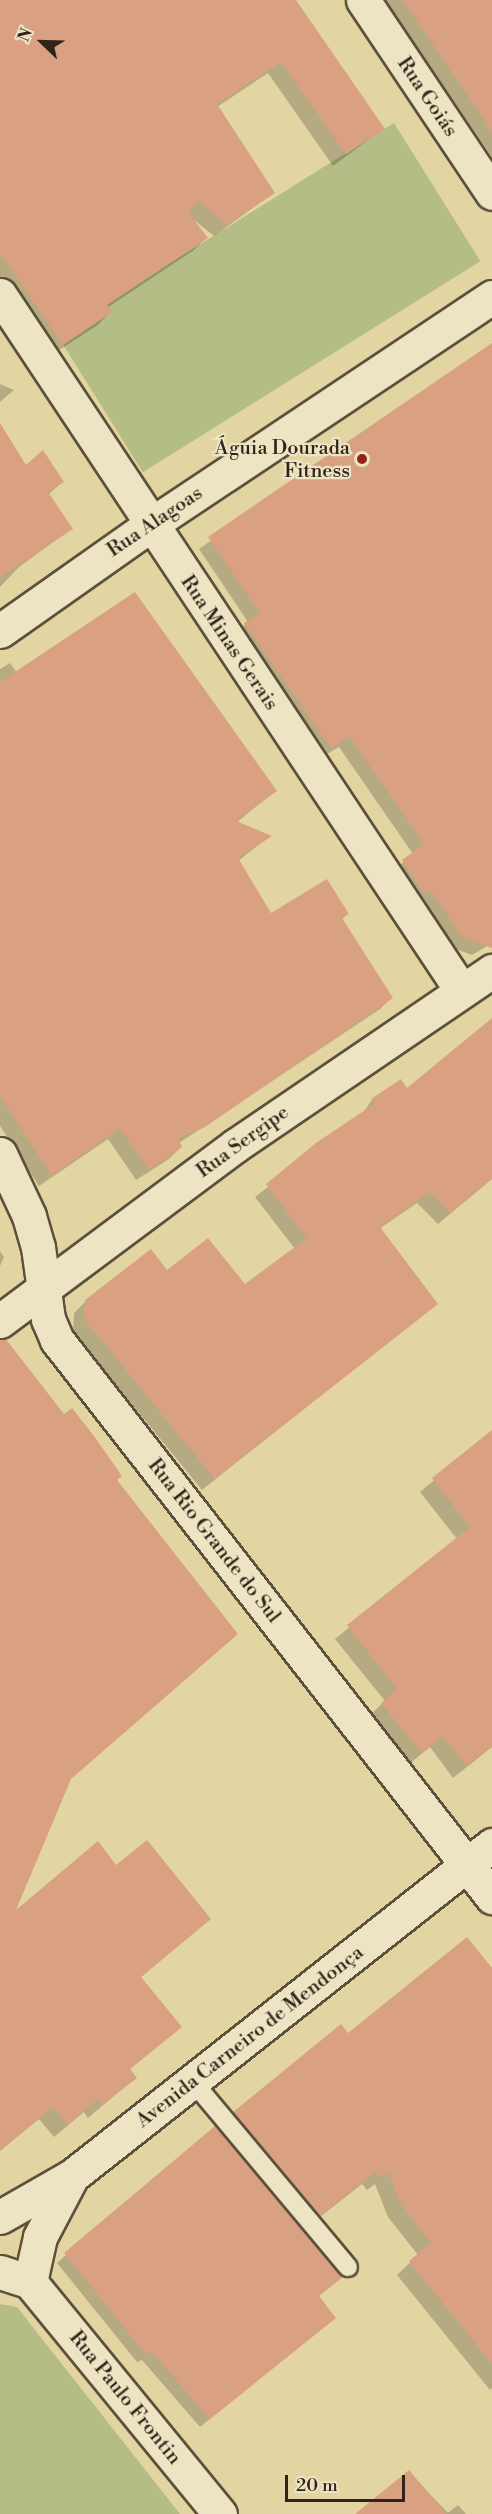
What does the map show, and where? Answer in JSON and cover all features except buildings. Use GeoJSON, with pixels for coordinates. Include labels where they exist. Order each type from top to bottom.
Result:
{"type":"FeatureCollection","features":[{"type":"Feature","properties":{"kind":"street","name":"Rua Goiás"},"geometry":{"type":"LineString","coordinates":[[363,0],[492,193]]}},
{"type":"Feature","properties":{"kind":"street","name":"Rua Minas Gerais"},"geometry":{"type":"LineString","coordinates":[[0,295],[150,525],[461,990]]}},
{"type":"Feature","properties":{"kind":"street","name":"Rua Alagoas"},"geometry":{"type":"LineString","coordinates":[[0,631],[150,525],[492,297]]}},
{"type":"Feature","properties":{"kind":"street","name":"Rua Sergipe"},"geometry":{"type":"LineString","coordinates":[[0,1321],[43,1292],[236,1145],[492,971]]}},
{"type":"Feature","properties":{"kind":"street","name":"Rua Rio Grande do Sul"},"geometry":{"type":"LineString","coordinates":[[0,1154],[29,1216],[39,1246],[43,1292],[57,1340],[492,1898]]}},
{"type":"Feature","properties":{"kind":"street","name":"Avenida Carneiro de Mendonça"},"geometry":{"type":"LineString","coordinates":[[0,2217],[72,2176],[194,2083],[492,1845]]}},
{"type":"Feature","properties":{"kind":"street"},"geometry":{"type":"LineString","coordinates":[[15,2277],[40,2237],[72,2176]]}},
{"type":"Feature","properties":{"kind":"street","name":"Rua Paulo Frontin"},"geometry":{"type":"LineString","coordinates":[[15,2277],[220,2514]]}},
{"type":"Feature","properties":{"kind":"lane"},"geometry":{"type":"LineString","coordinates":[[194,2083],[348,2267]]}},
{"type":"Feature","properties":{"kind":"green space"},"geometry":{"type":"Polygon","coordinates":[[[394,123],[480,261],[143,472],[56,334],[394,123]]]}},
{"type":"Feature","properties":{"kind":"green space"},"geometry":{"type":"Polygon","coordinates":[[[0,2304],[17,2307],[180,2514],[0,2514],[0,2304]]]}},
{"type":"Feature","properties":{"kind":"place","name":"Águia Dourada Fitness"},"geometry":{"type":"Point","coordinates":[362,459]}}]}
